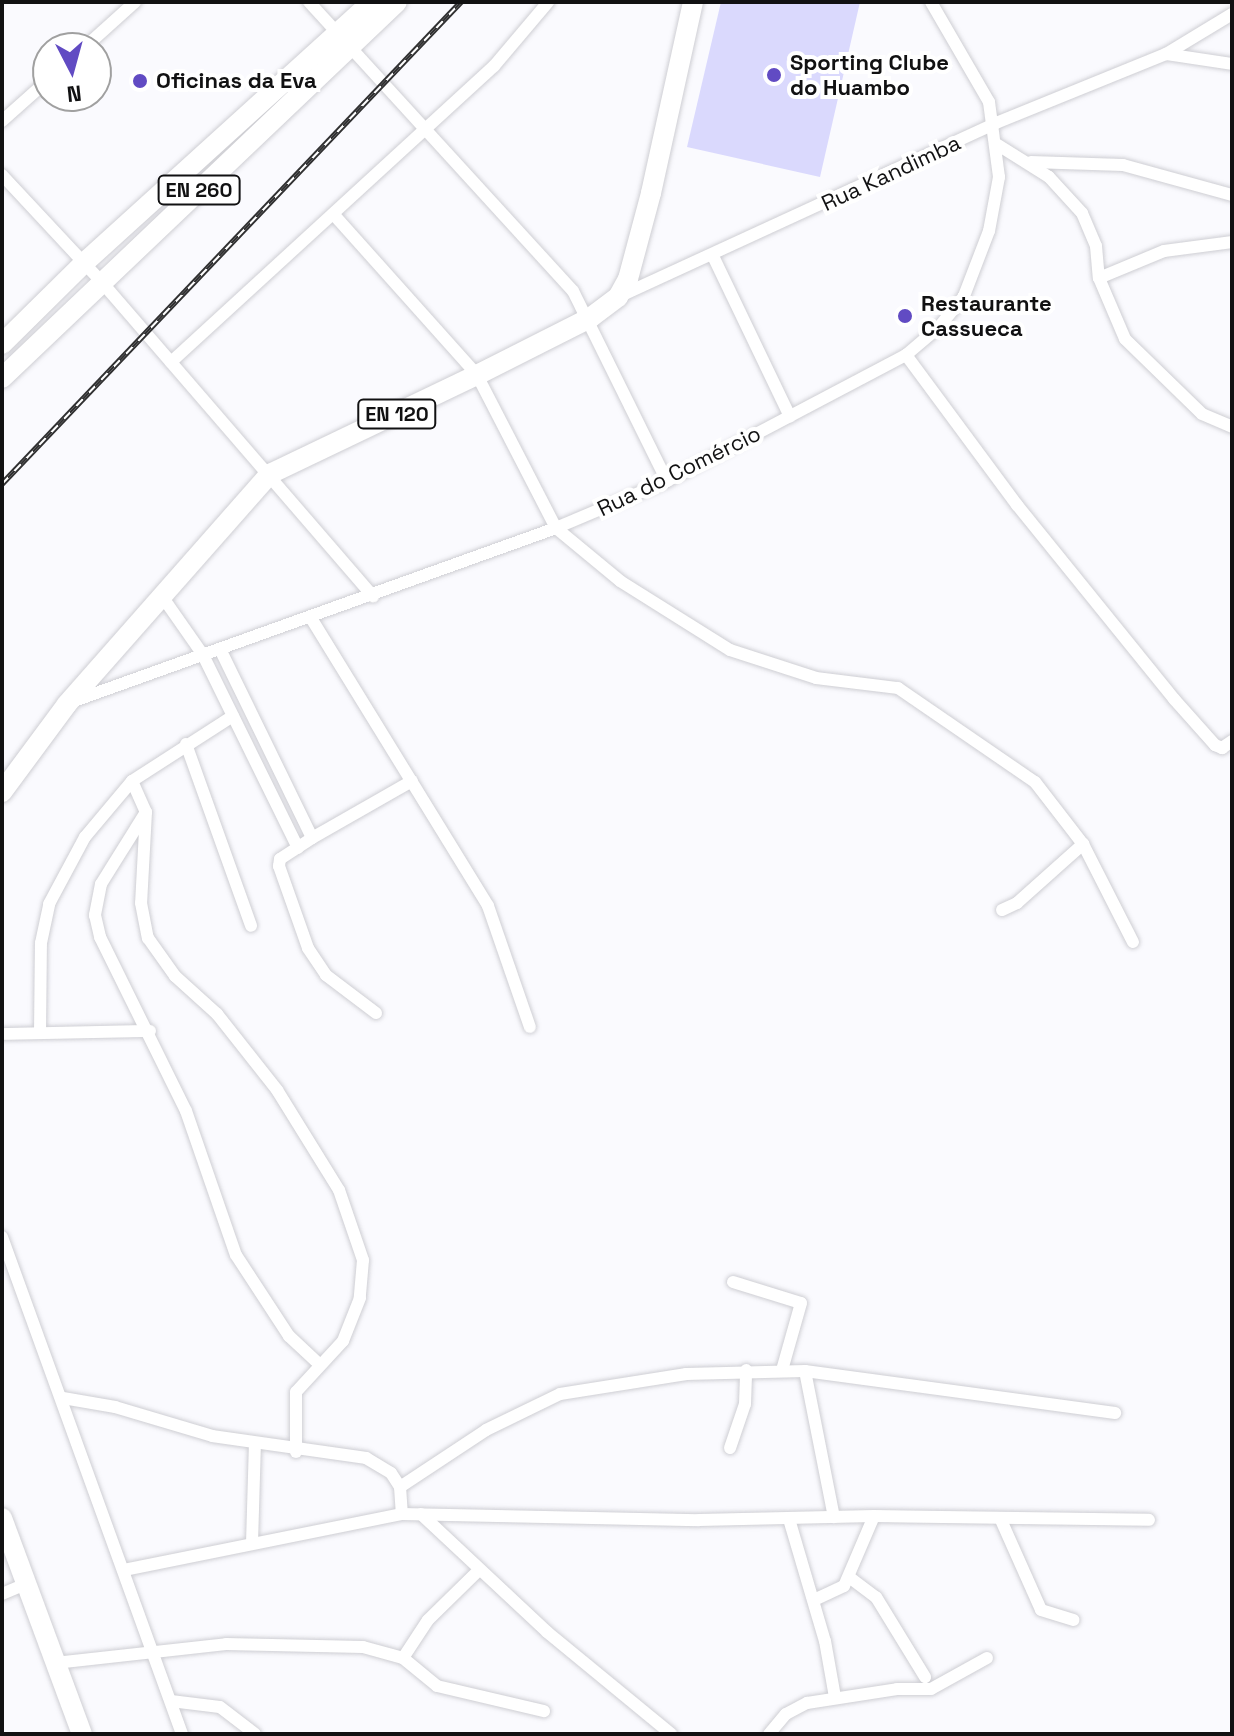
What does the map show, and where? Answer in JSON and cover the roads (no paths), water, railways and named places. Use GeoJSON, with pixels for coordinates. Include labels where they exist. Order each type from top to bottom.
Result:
{"type":"FeatureCollection","features":[{"type":"Feature","properties":{"kind":"main road","name":"EN 260"},"geometry":{"type":"LineString","coordinates":[[2,344],[84,263],[372,2]]}},
{"type":"Feature","properties":{"kind":"main road","name":"EN 260"},"geometry":{"type":"LineString","coordinates":[[2,378],[100,280],[353,48],[397,2]]}},
{"type":"Feature","properties":{"kind":"main road"},"geometry":{"type":"LineString","coordinates":[[618,297],[628,279],[651,193],[693,2]]}},
{"type":"Feature","properties":{"kind":"main road"},"geometry":{"type":"LineString","coordinates":[[207,154],[223,169]]}},
{"type":"Feature","properties":{"kind":"main road","name":"EN 120"},"geometry":{"type":"LineString","coordinates":[[2,792],[67,704],[164,599],[270,474],[590,318],[618,297]]}},
{"type":"Feature","properties":{"kind":"main road"},"geometry":{"type":"LineString","coordinates":[[2,1518],[82,1734]]}},
{"type":"Feature","properties":{"kind":"street"},"geometry":{"type":"LineString","coordinates":[[102,32],[135,2]]}},
{"type":"Feature","properties":{"kind":"street"},"geometry":{"type":"LineString","coordinates":[[309,2],[429,128],[573,291],[590,318],[667,481]]}},
{"type":"Feature","properties":{"kind":"street"},"geometry":{"type":"LineString","coordinates":[[171,362],[335,216],[494,66],[548,2]]}},
{"type":"Feature","properties":{"kind":"street","name":"Rua do Comércio"},"geometry":{"type":"LineString","coordinates":[[67,704],[556,528],[667,481],[906,355],[951,314],[979,265],[996,204],[996,123],[982,86],[931,2]]}},
{"type":"Feature","properties":{"kind":"street","name":"Rua Kandimba"},"geometry":{"type":"LineString","coordinates":[[618,297],[713,256],[996,123],[1166,54],[1232,14]]}},
{"type":"Feature","properties":{"kind":"street"},"geometry":{"type":"LineString","coordinates":[[1166,54],[1230,68]]}},
{"type":"Feature","properties":{"kind":"street"},"geometry":{"type":"LineString","coordinates":[[2,121],[32,94]]}},
{"type":"Feature","properties":{"kind":"street"},"geometry":{"type":"LineString","coordinates":[[998,145],[1031,162],[1082,213],[1096,246],[1099,278],[1125,339],[1202,414],[1232,427]]}},
{"type":"Feature","properties":{"kind":"street"},"geometry":{"type":"LineString","coordinates":[[1031,162],[1123,165],[1232,195]]}},
{"type":"Feature","properties":{"kind":"street"},"geometry":{"type":"LineString","coordinates":[[2,175],[100,280],[373,596]]}},
{"type":"Feature","properties":{"kind":"street"},"geometry":{"type":"LineString","coordinates":[[335,216],[477,375],[556,528],[620,581],[730,650],[816,678],[907,693],[1035,782],[1083,844],[1133,942]]}},
{"type":"Feature","properties":{"kind":"street"},"geometry":{"type":"LineString","coordinates":[[1099,278],[1164,251],[1232,242]]}},
{"type":"Feature","properties":{"kind":"street"},"geometry":{"type":"LineString","coordinates":[[713,256],[790,417]]}},
{"type":"Feature","properties":{"kind":"street"},"geometry":{"type":"LineString","coordinates":[[906,355],[1174,699],[1215,745],[1222,748],[1232,741]]}},
{"type":"Feature","properties":{"kind":"street"},"geometry":{"type":"LineString","coordinates":[[164,599],[203,655],[298,848]]}},
{"type":"Feature","properties":{"kind":"street"},"geometry":{"type":"LineString","coordinates":[[311,618],[488,906],[530,1027]]}},
{"type":"Feature","properties":{"kind":"street"},"geometry":{"type":"LineString","coordinates":[[220,649],[312,838]]}},
{"type":"Feature","properties":{"kind":"street"},"geometry":{"type":"LineString","coordinates":[[40,1033],[41,943],[49,904],[85,837],[132,781],[233,716]]}},
{"type":"Feature","properties":{"kind":"street"},"geometry":{"type":"LineString","coordinates":[[186,744],[251,926]]}},
{"type":"Feature","properties":{"kind":"street"},"geometry":{"type":"LineString","coordinates":[[132,781],[146,812],[141,903],[148,938],[175,976],[217,1014],[277,1090],[335,1182],[363,1260],[360,1298],[343,1341],[296,1392],[296,1452]]}},
{"type":"Feature","properties":{"kind":"street"},"geometry":{"type":"LineString","coordinates":[[376,1013],[326,975],[308,948],[279,866],[280,859],[412,781]]}},
{"type":"Feature","properties":{"kind":"street"},"geometry":{"type":"LineString","coordinates":[[146,812],[107,873],[95,915],[100,937],[150,1031],[186,1111],[236,1255],[289,1336],[320,1365]]}},
{"type":"Feature","properties":{"kind":"street"},"geometry":{"type":"LineString","coordinates":[[1002,910],[1017,903],[1083,844]]}},
{"type":"Feature","properties":{"kind":"street"},"geometry":{"type":"LineString","coordinates":[[2,1034],[150,1031]]}},
{"type":"Feature","properties":{"kind":"street"},"geometry":{"type":"LineString","coordinates":[[2,1237],[63,1398],[182,1734]]}},
{"type":"Feature","properties":{"kind":"street"},"geometry":{"type":"LineString","coordinates":[[733,1282],[801,1303],[782,1370]]}},
{"type":"Feature","properties":{"kind":"street"},"geometry":{"type":"LineString","coordinates":[[730,1448],[745,1404],[746,1370]]}},
{"type":"Feature","properties":{"kind":"street"},"geometry":{"type":"LineString","coordinates":[[400,1487],[486,1430],[560,1394],[686,1374],[746,1370],[805,1371],[1115,1413]]}},
{"type":"Feature","properties":{"kind":"street"},"geometry":{"type":"LineString","coordinates":[[805,1371],[834,1517]]}},
{"type":"Feature","properties":{"kind":"street"},"geometry":{"type":"LineString","coordinates":[[63,1398],[255,1444],[296,1452],[366,1458],[391,1473],[400,1487],[402,1514]]}},
{"type":"Feature","properties":{"kind":"street"},"geometry":{"type":"LineString","coordinates":[[252,1543],[255,1444]]}},
{"type":"Feature","properties":{"kind":"street"},"geometry":{"type":"LineString","coordinates":[[124,1570],[402,1514],[1149,1520]]}},
{"type":"Feature","properties":{"kind":"street"},"geometry":{"type":"LineString","coordinates":[[421,1514],[478,1571],[671,1734]]}},
{"type":"Feature","properties":{"kind":"street"},"geometry":{"type":"LineString","coordinates":[[814,1600],[837,1592],[849,1577],[874,1516]]}},
{"type":"Feature","properties":{"kind":"street"},"geometry":{"type":"LineString","coordinates":[[789,1519],[814,1600],[835,1697]]}},
{"type":"Feature","properties":{"kind":"street"},"geometry":{"type":"LineString","coordinates":[[1001,1520],[1041,1610],[1073,1620]]}},
{"type":"Feature","properties":{"kind":"street"},"geometry":{"type":"LineString","coordinates":[[403,1658],[428,1620],[478,1571]]}},
{"type":"Feature","properties":{"kind":"street"},"geometry":{"type":"LineString","coordinates":[[849,1577],[876,1597],[925,1677]]}},
{"type":"Feature","properties":{"kind":"street"},"geometry":{"type":"LineString","coordinates":[[2,1594],[25,1584]]}},
{"type":"Feature","properties":{"kind":"street"},"geometry":{"type":"LineString","coordinates":[[55,1663],[154,1651],[289,1643],[363,1647],[403,1658],[437,1686],[544,1711]]}},
{"type":"Feature","properties":{"kind":"street"},"geometry":{"type":"LineString","coordinates":[[769,1734],[796,1708],[835,1697],[931,1689],[987,1658]]}},
{"type":"Feature","properties":{"kind":"street"},"geometry":{"type":"LineString","coordinates":[[171,1701],[220,1707],[255,1734]]}},
{"type":"Feature","properties":{"kind":"railway"},"geometry":{"type":"LineString","coordinates":[[2,484],[461,2]]}},
{"type":"Feature","properties":{"kind":"place","name":"Sporting Clube do Huambo"},"geometry":{"type":"Point","coordinates":[774,75]}},
{"type":"Feature","properties":{"kind":"place","name":"Oficinas da Eva"},"geometry":{"type":"Point","coordinates":[140,81]}},
{"type":"Feature","properties":{"kind":"place","name":"Restaurante Cassueca"},"geometry":{"type":"Point","coordinates":[905,316]}}]}
